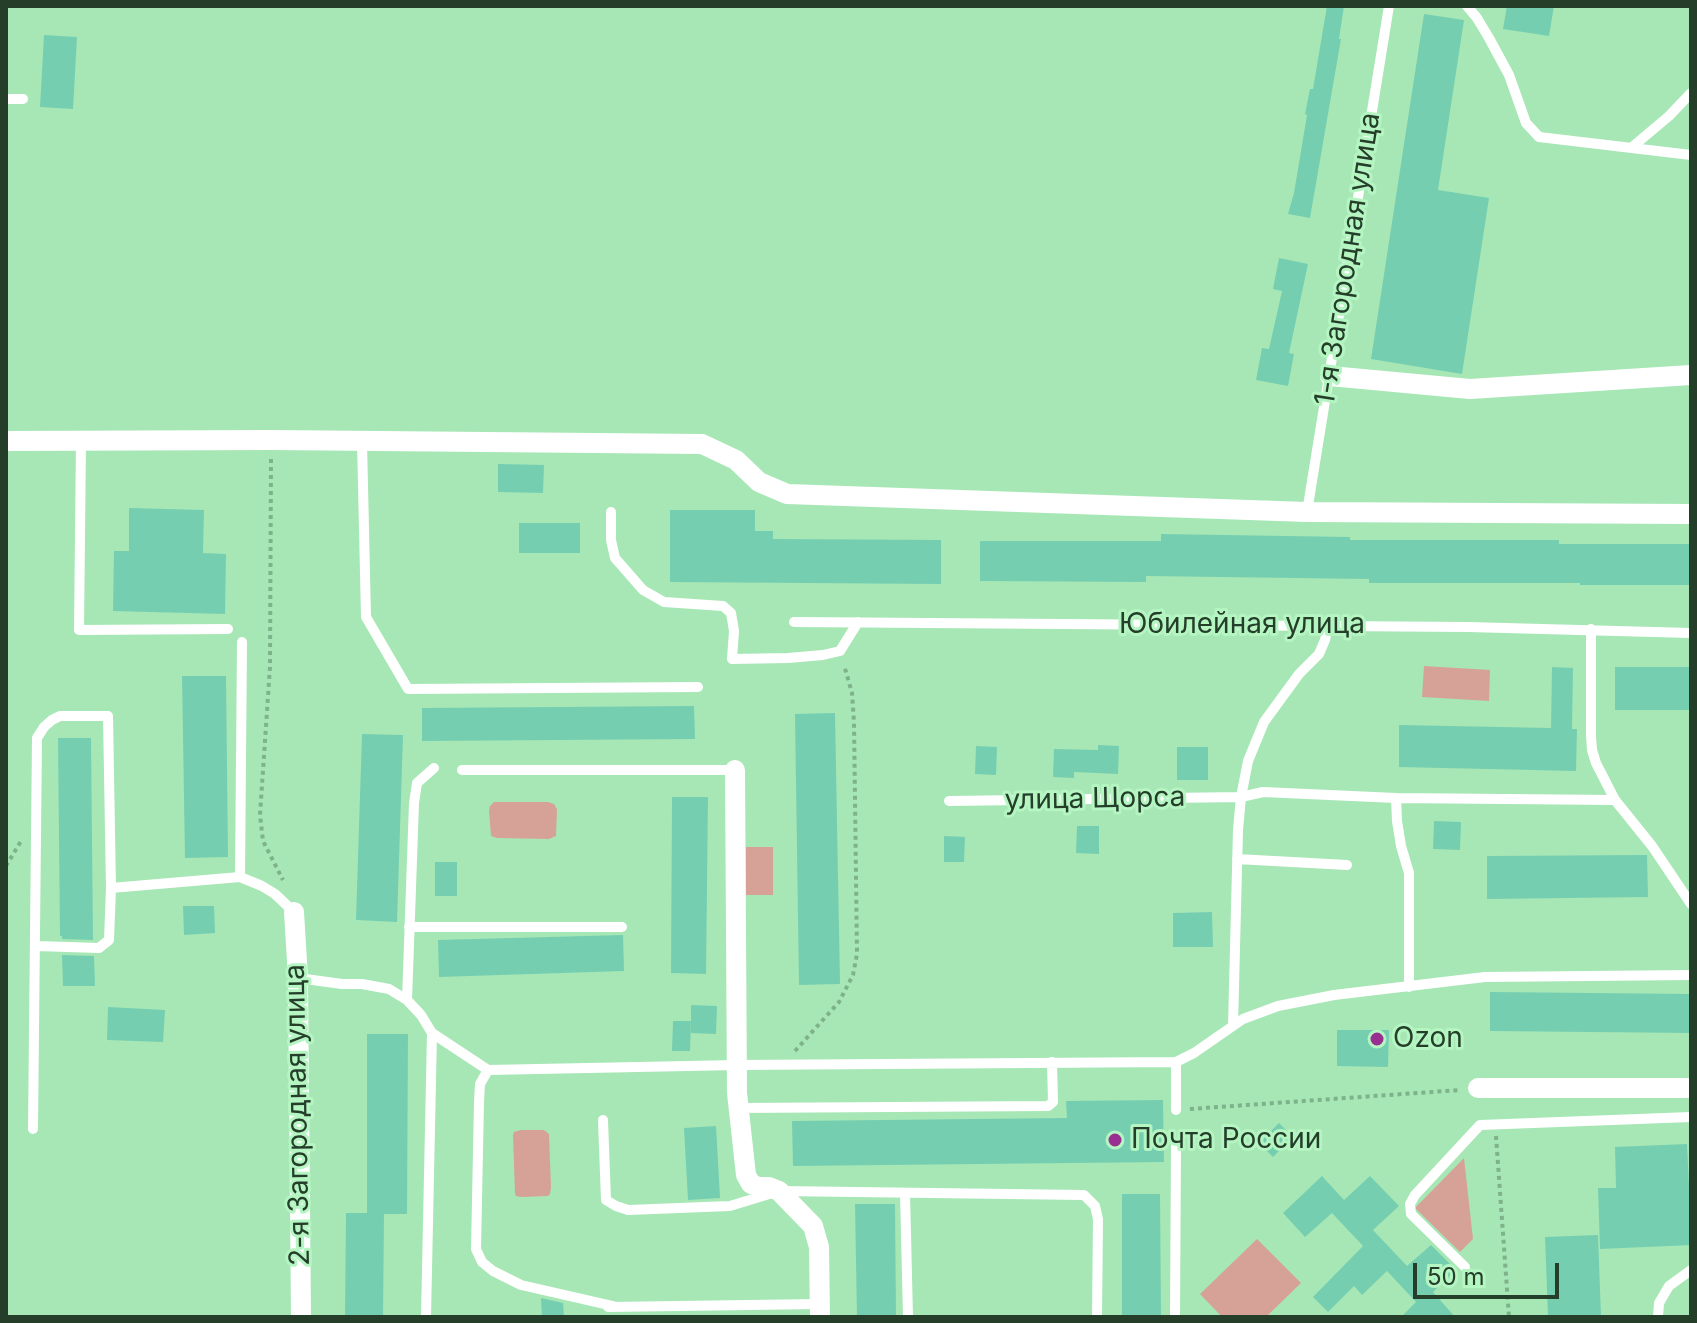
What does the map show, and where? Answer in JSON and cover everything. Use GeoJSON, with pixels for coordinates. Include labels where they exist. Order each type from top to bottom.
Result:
{"type":"FeatureCollection","features":[{"type":"Feature","properties":{"kind":"street"},"geometry":{"type":"LineString","coordinates":[[1330,376],[1470,389],[1691,375]]}},
{"type":"Feature","properties":{"kind":"street"},"geometry":{"type":"LineString","coordinates":[[6,441],[702,444],[736,460],[759,482],[787,494],[1307,512],[1691,514]]}},
{"type":"Feature","properties":{"kind":"street"},"geometry":{"type":"LineString","coordinates":[[735,770],[738,1108],[746,1175],[751,1184],[779,1191],[813,1226],[819,1247],[820,1310]]}},
{"type":"Feature","properties":{"kind":"street","name":"2-я Загородная улица"},"geometry":{"type":"LineString","coordinates":[[294,912],[298,978],[301,1317]]}},
{"type":"Feature","properties":{"kind":"street"},"geometry":{"type":"LineString","coordinates":[[1478,1088],[1691,1088]]}},
{"type":"Feature","properties":{"kind":"lane","name":"1-я Загородная улица"},"geometry":{"type":"LineString","coordinates":[[1307,512],[1389,6]]}},
{"type":"Feature","properties":{"kind":"lane"},"geometry":{"type":"LineString","coordinates":[[1467,6],[1509,75],[1526,123],[1539,137],[1691,155]]}},
{"type":"Feature","properties":{"kind":"lane"},"geometry":{"type":"LineString","coordinates":[[1631,148],[1691,93]]}},
{"type":"Feature","properties":{"kind":"lane"},"geometry":{"type":"LineString","coordinates":[[6,99],[23,99]]}},
{"type":"Feature","properties":{"kind":"lane"},"geometry":{"type":"LineString","coordinates":[[81,440],[79,630],[228,629]]}},
{"type":"Feature","properties":{"kind":"lane"},"geometry":{"type":"LineString","coordinates":[[362,442],[366,617],[408,689],[698,687]]}},
{"type":"Feature","properties":{"kind":"lane"},"geometry":{"type":"LineString","coordinates":[[611,512],[611,540],[615,558],[643,590],[664,602],[723,606],[731,613],[734,631],[732,659],[788,658],[840,651],[858,622]]}},
{"type":"Feature","properties":{"kind":"lane","name":"Юбилейная улица"},"geometry":{"type":"LineString","coordinates":[[794,622],[1591,629],[1691,633]]}},
{"type":"Feature","properties":{"kind":"lane"},"geometry":{"type":"LineString","coordinates":[[1233,1026],[1237,859],[1241,797],[1248,761],[1264,722],[1299,674],[1319,654],[1328,626]]}},
{"type":"Feature","properties":{"kind":"lane"},"geometry":{"type":"LineString","coordinates":[[1591,629],[1592,750],[1596,763],[1615,800],[1652,846],[1691,904]]}},
{"type":"Feature","properties":{"kind":"lane"},"geometry":{"type":"LineString","coordinates":[[240,877],[242,642]]}},
{"type":"Feature","properties":{"kind":"lane"},"geometry":{"type":"LineString","coordinates":[[33,1129],[37,738],[44,727],[60,716],[108,716],[109,940],[99,948],[36,946]]}},
{"type":"Feature","properties":{"kind":"lane"},"geometry":{"type":"LineString","coordinates":[[407,1000],[414,803],[417,783],[434,768]]}},
{"type":"Feature","properties":{"kind":"lane"},"geometry":{"type":"LineString","coordinates":[[462,770],[735,770]]}},
{"type":"Feature","properties":{"kind":"lane","name":"улица Щорса"},"geometry":{"type":"LineString","coordinates":[[949,801],[1241,797],[1263,792],[1396,798],[1615,800]]}},
{"type":"Feature","properties":{"kind":"lane"},"geometry":{"type":"LineString","coordinates":[[1396,798],[1401,846],[1409,873],[1409,987]]}},
{"type":"Feature","properties":{"kind":"lane"},"geometry":{"type":"LineString","coordinates":[[1237,859],[1347,865]]}},
{"type":"Feature","properties":{"kind":"lane"},"geometry":{"type":"LineString","coordinates":[[111,888],[240,877],[275,894],[294,912]]}},
{"type":"Feature","properties":{"kind":"lane"},"geometry":{"type":"LineString","coordinates":[[409,927],[622,927]]}},
{"type":"Feature","properties":{"kind":"lane"},"geometry":{"type":"LineString","coordinates":[[298,978],[389,989],[407,1000],[432,1033],[488,1070],[783,1064],[1176,1062],[1243,1019],[1278,1006],[1334,995],[1485,977],[1691,975]]}},
{"type":"Feature","properties":{"kind":"lane"},"geometry":{"type":"LineString","coordinates":[[426,1317],[432,1033]]}},
{"type":"Feature","properties":{"kind":"lane"},"geometry":{"type":"LineString","coordinates":[[738,1108],[1048,1106],[1053,1102],[1052,1062]]}},
{"type":"Feature","properties":{"kind":"lane"},"geometry":{"type":"LineString","coordinates":[[1176,1062],[1176,1110]]}},
{"type":"Feature","properties":{"kind":"lane"},"geometry":{"type":"LineString","coordinates":[[488,1070],[480,1084],[476,1249],[482,1262],[493,1271],[521,1285],[609,1307],[820,1310]]}},
{"type":"Feature","properties":{"kind":"lane"},"geometry":{"type":"LineString","coordinates":[[1465,1267],[1411,1214],[1410,1204],[1480,1125],[1691,1117]]}},
{"type":"Feature","properties":{"kind":"lane"},"geometry":{"type":"LineString","coordinates":[[603,1120],[606,1200],[628,1210],[730,1206],[779,1191],[1084,1195],[1095,1206],[1098,1219],[1097,1317]]}},
{"type":"Feature","properties":{"kind":"lane"},"geometry":{"type":"LineString","coordinates":[[1175,1317],[1176,1146]]}},
{"type":"Feature","properties":{"kind":"lane"},"geometry":{"type":"LineString","coordinates":[[905,1193],[908,1317]]}},
{"type":"Feature","properties":{"kind":"lane"},"geometry":{"type":"LineString","coordinates":[[1658,1317],[1659,1303],[1669,1286],[1691,1270]]}},
{"type":"Feature","properties":{"kind":"path"},"geometry":{"type":"LineString","coordinates":[[271,440],[270,667],[260,815],[263,841],[289,890],[294,912]]}},
{"type":"Feature","properties":{"kind":"path"},"geometry":{"type":"LineString","coordinates":[[783,1064],[839,1002],[856,965],[854,722],[852,693],[840,651]]}},
{"type":"Feature","properties":{"kind":"path"},"geometry":{"type":"LineString","coordinates":[[1176,1110],[1478,1088]]}},
{"type":"Feature","properties":{"kind":"path"},"geometry":{"type":"LineString","coordinates":[[1495,1123],[1509,1317]]}},
{"type":"Feature","properties":{"kind":"shaded area"},"geometry":{"type":"Polygon","coordinates":[[[1424,666],[1490,670],[1489,701],[1422,697],[1424,666]]]}},
{"type":"Feature","properties":{"kind":"shaded area"},"geometry":{"type":"Polygon","coordinates":[[[494,802],[554,804],[557,809],[556,836],[549,839],[491,836],[489,810],[494,802]]]}},
{"type":"Feature","properties":{"kind":"shaded area"},"geometry":{"type":"Polygon","coordinates":[[[746,847],[773,847],[773,895],[746,895],[746,847]]]}},
{"type":"Feature","properties":{"kind":"shaded area"},"geometry":{"type":"Polygon","coordinates":[[[521,1130],[544,1130],[549,1134],[551,1187],[548,1196],[521,1197],[515,1194],[513,1135],[521,1130]]]}},
{"type":"Feature","properties":{"kind":"shaded area"},"geometry":{"type":"Polygon","coordinates":[[[1464,1158],[1473,1239],[1460,1252],[1415,1208],[1464,1158]]]}},
{"type":"Feature","properties":{"kind":"shaded area"},"geometry":{"type":"Polygon","coordinates":[[[1257,1239],[1301,1283],[1266,1317],[1222,1317],[1200,1294],[1257,1239]]]}},
{"type":"Feature","properties":{"kind":"building"},"geometry":{"type":"Polygon","coordinates":[[[1327,6],[1344,6],[1310,218],[1288,214],[1327,6]]]}},
{"type":"Feature","properties":{"kind":"building"},"geometry":{"type":"Polygon","coordinates":[[[1507,6],[1554,6],[1549,36],[1503,29],[1507,6]]]}},
{"type":"Feature","properties":{"kind":"building"},"geometry":{"type":"Polygon","coordinates":[[[1424,14],[1464,20],[1438,190],[1489,198],[1462,374],[1371,359],[1424,14]]]}},
{"type":"Feature","properties":{"kind":"building"},"geometry":{"type":"Polygon","coordinates":[[[44,35],[77,37],[73,109],[40,107],[44,35]]]}},
{"type":"Feature","properties":{"kind":"building"},"geometry":{"type":"Polygon","coordinates":[[[1279,258],[1308,264],[1289,353],[1294,354],[1288,386],[1256,380],[1262,348],[1269,349],[1282,291],[1273,289],[1279,258]]]}},
{"type":"Feature","properties":{"kind":"building"},"geometry":{"type":"Polygon","coordinates":[[[498,464],[544,465],[543,493],[498,492],[498,464]]]}},
{"type":"Feature","properties":{"kind":"building"},"geometry":{"type":"Polygon","coordinates":[[[129,508],[204,510],[203,553],[226,554],[225,614],[113,611],[114,551],[129,551],[129,508]]]}},
{"type":"Feature","properties":{"kind":"building"},"geometry":{"type":"Polygon","coordinates":[[[670,510],[755,510],[755,531],[773,531],[773,539],[941,540],[941,584],[670,582],[670,510]]]}},
{"type":"Feature","properties":{"kind":"building"},"geometry":{"type":"Polygon","coordinates":[[[519,523],[580,523],[580,553],[519,553],[519,523]]]}},
{"type":"Feature","properties":{"kind":"building"},"geometry":{"type":"Polygon","coordinates":[[[1161,534],[1350,537],[1350,540],[1559,540],[1559,544],[1691,544],[1691,585],[1369,583],[1369,579],[1146,576],[1146,582],[980,581],[980,541],[1161,541],[1161,534]]]}},
{"type":"Feature","properties":{"kind":"building"},"geometry":{"type":"Polygon","coordinates":[[[1552,667],[1573,668],[1572,729],[1577,729],[1576,771],[1399,767],[1399,725],[1551,728],[1552,667]]]}},
{"type":"Feature","properties":{"kind":"building"},"geometry":{"type":"Polygon","coordinates":[[[1615,667],[1691,667],[1691,710],[1615,710],[1615,667]]]}},
{"type":"Feature","properties":{"kind":"building"},"geometry":{"type":"Polygon","coordinates":[[[182,676],[226,676],[228,857],[185,858],[182,676]]]}},
{"type":"Feature","properties":{"kind":"building"},"geometry":{"type":"Polygon","coordinates":[[[694,706],[695,739],[422,741],[422,708],[694,706]]]}},
{"type":"Feature","properties":{"kind":"building"},"geometry":{"type":"Polygon","coordinates":[[[835,713],[840,984],[799,985],[795,714],[835,713]]]}},
{"type":"Feature","properties":{"kind":"building"},"geometry":{"type":"Polygon","coordinates":[[[362,734],[403,735],[397,922],[356,920],[362,734]]]}},
{"type":"Feature","properties":{"kind":"building"},"geometry":{"type":"Polygon","coordinates":[[[58,738],[91,738],[93,940],[62,939],[60,936],[58,738]]]}},
{"type":"Feature","properties":{"kind":"building"},"geometry":{"type":"Polygon","coordinates":[[[1098,745],[1119,746],[1118,774],[1074,772],[1074,778],[1053,777],[1054,749],[1098,750],[1098,745]]]}},
{"type":"Feature","properties":{"kind":"building"},"geometry":{"type":"Polygon","coordinates":[[[976,746],[997,747],[996,775],[975,774],[976,746]]]}},
{"type":"Feature","properties":{"kind":"building"},"geometry":{"type":"Polygon","coordinates":[[[1177,747],[1208,747],[1208,780],[1177,780],[1177,747]]]}},
{"type":"Feature","properties":{"kind":"building"},"geometry":{"type":"Polygon","coordinates":[[[672,797],[708,797],[706,974],[671,973],[672,797]]]}},
{"type":"Feature","properties":{"kind":"building"},"geometry":{"type":"Polygon","coordinates":[[[1434,821],[1461,822],[1460,850],[1433,849],[1434,821]]]}},
{"type":"Feature","properties":{"kind":"building"},"geometry":{"type":"Polygon","coordinates":[[[1077,826],[1099,826],[1099,854],[1076,853],[1077,826]]]}},
{"type":"Feature","properties":{"kind":"building"},"geometry":{"type":"Polygon","coordinates":[[[944,836],[965,837],[964,862],[944,862],[944,836]]]}},
{"type":"Feature","properties":{"kind":"building"},"geometry":{"type":"Polygon","coordinates":[[[1647,855],[1648,897],[1487,899],[1487,856],[1647,855]]]}},
{"type":"Feature","properties":{"kind":"building"},"geometry":{"type":"Polygon","coordinates":[[[435,862],[457,862],[457,896],[435,896],[435,862]]]}},
{"type":"Feature","properties":{"kind":"building"},"geometry":{"type":"Polygon","coordinates":[[[183,906],[214,906],[215,933],[184,935],[183,906]]]}},
{"type":"Feature","properties":{"kind":"building"},"geometry":{"type":"Polygon","coordinates":[[[1212,912],[1213,947],[1173,947],[1173,913],[1212,912]]]}},
{"type":"Feature","properties":{"kind":"building"},"geometry":{"type":"Polygon","coordinates":[[[623,935],[624,971],[439,977],[438,940],[623,935]]]}},
{"type":"Feature","properties":{"kind":"building"},"geometry":{"type":"Polygon","coordinates":[[[62,955],[94,956],[95,986],[63,986],[62,955]]]}},
{"type":"Feature","properties":{"kind":"building"},"geometry":{"type":"Polygon","coordinates":[[[1490,992],[1691,994],[1691,1033],[1490,1031],[1490,992]]]}},
{"type":"Feature","properties":{"kind":"building"},"geometry":{"type":"Polygon","coordinates":[[[691,1005],[717,1006],[716,1034],[691,1033],[691,1005]]]}},
{"type":"Feature","properties":{"kind":"building"},"geometry":{"type":"Polygon","coordinates":[[[108,1007],[165,1010],[163,1042],[107,1040],[108,1007]]]}},
{"type":"Feature","properties":{"kind":"building"},"geometry":{"type":"Polygon","coordinates":[[[673,1021],[691,1021],[690,1051],[672,1051],[673,1021]]]}},
{"type":"Feature","properties":{"kind":"building"},"geometry":{"type":"Polygon","coordinates":[[[1337,1030],[1389,1030],[1388,1067],[1337,1066],[1337,1030]]]}},
{"type":"Feature","properties":{"kind":"building"},"geometry":{"type":"Polygon","coordinates":[[[367,1034],[408,1034],[407,1214],[384,1214],[383,1317],[345,1317],[346,1213],[367,1213],[367,1034]]]}},
{"type":"Feature","properties":{"kind":"building"},"geometry":{"type":"Polygon","coordinates":[[[1163,1100],[1164,1162],[793,1166],[792,1121],[1067,1118],[1066,1101],[1163,1100]]]}},
{"type":"Feature","properties":{"kind":"building"},"geometry":{"type":"Polygon","coordinates":[[[1279,1123],[1293,1137],[1273,1157],[1259,1143],[1279,1123]]]}},
{"type":"Feature","properties":{"kind":"building"},"geometry":{"type":"Polygon","coordinates":[[[716,1126],[720,1198],[688,1200],[684,1128],[716,1126]]]}},
{"type":"Feature","properties":{"kind":"building"},"geometry":{"type":"Polygon","coordinates":[[[1687,1144],[1691,1245],[1600,1249],[1598,1188],[1616,1188],[1615,1147],[1687,1144]]]}},
{"type":"Feature","properties":{"kind":"building"},"geometry":{"type":"Polygon","coordinates":[[[1322,1176],[1344,1200],[1370,1176],[1399,1206],[1373,1230],[1407,1266],[1431,1245],[1456,1270],[1433,1292],[1455,1317],[1401,1317],[1416,1302],[1387,1271],[1362,1295],[1354,1286],[1328,1312],[1313,1297],[1363,1246],[1332,1213],[1305,1237],[1283,1213],[1322,1176]]]}},
{"type":"Feature","properties":{"kind":"building"},"geometry":{"type":"Polygon","coordinates":[[[1122,1194],[1160,1194],[1161,1317],[1122,1317],[1122,1194]]]}},
{"type":"Feature","properties":{"kind":"building"},"geometry":{"type":"Polygon","coordinates":[[[855,1204],[895,1204],[896,1317],[857,1317],[855,1204]]]}},
{"type":"Feature","properties":{"kind":"building"},"geometry":{"type":"Polygon","coordinates":[[[1598,1235],[1601,1317],[1548,1317],[1545,1237],[1598,1235]]]}},
{"type":"Feature","properties":{"kind":"building"},"geometry":{"type":"Polygon","coordinates":[[[541,1298],[563,1303],[564,1317],[542,1317],[541,1298]]]}},
{"type":"Feature","properties":{"kind":"place","name":"Ozon"},"geometry":{"type":"Point","coordinates":[1377,1039]}},
{"type":"Feature","properties":{"kind":"place","name":"Почта России"},"geometry":{"type":"Point","coordinates":[1115,1140]}}]}
